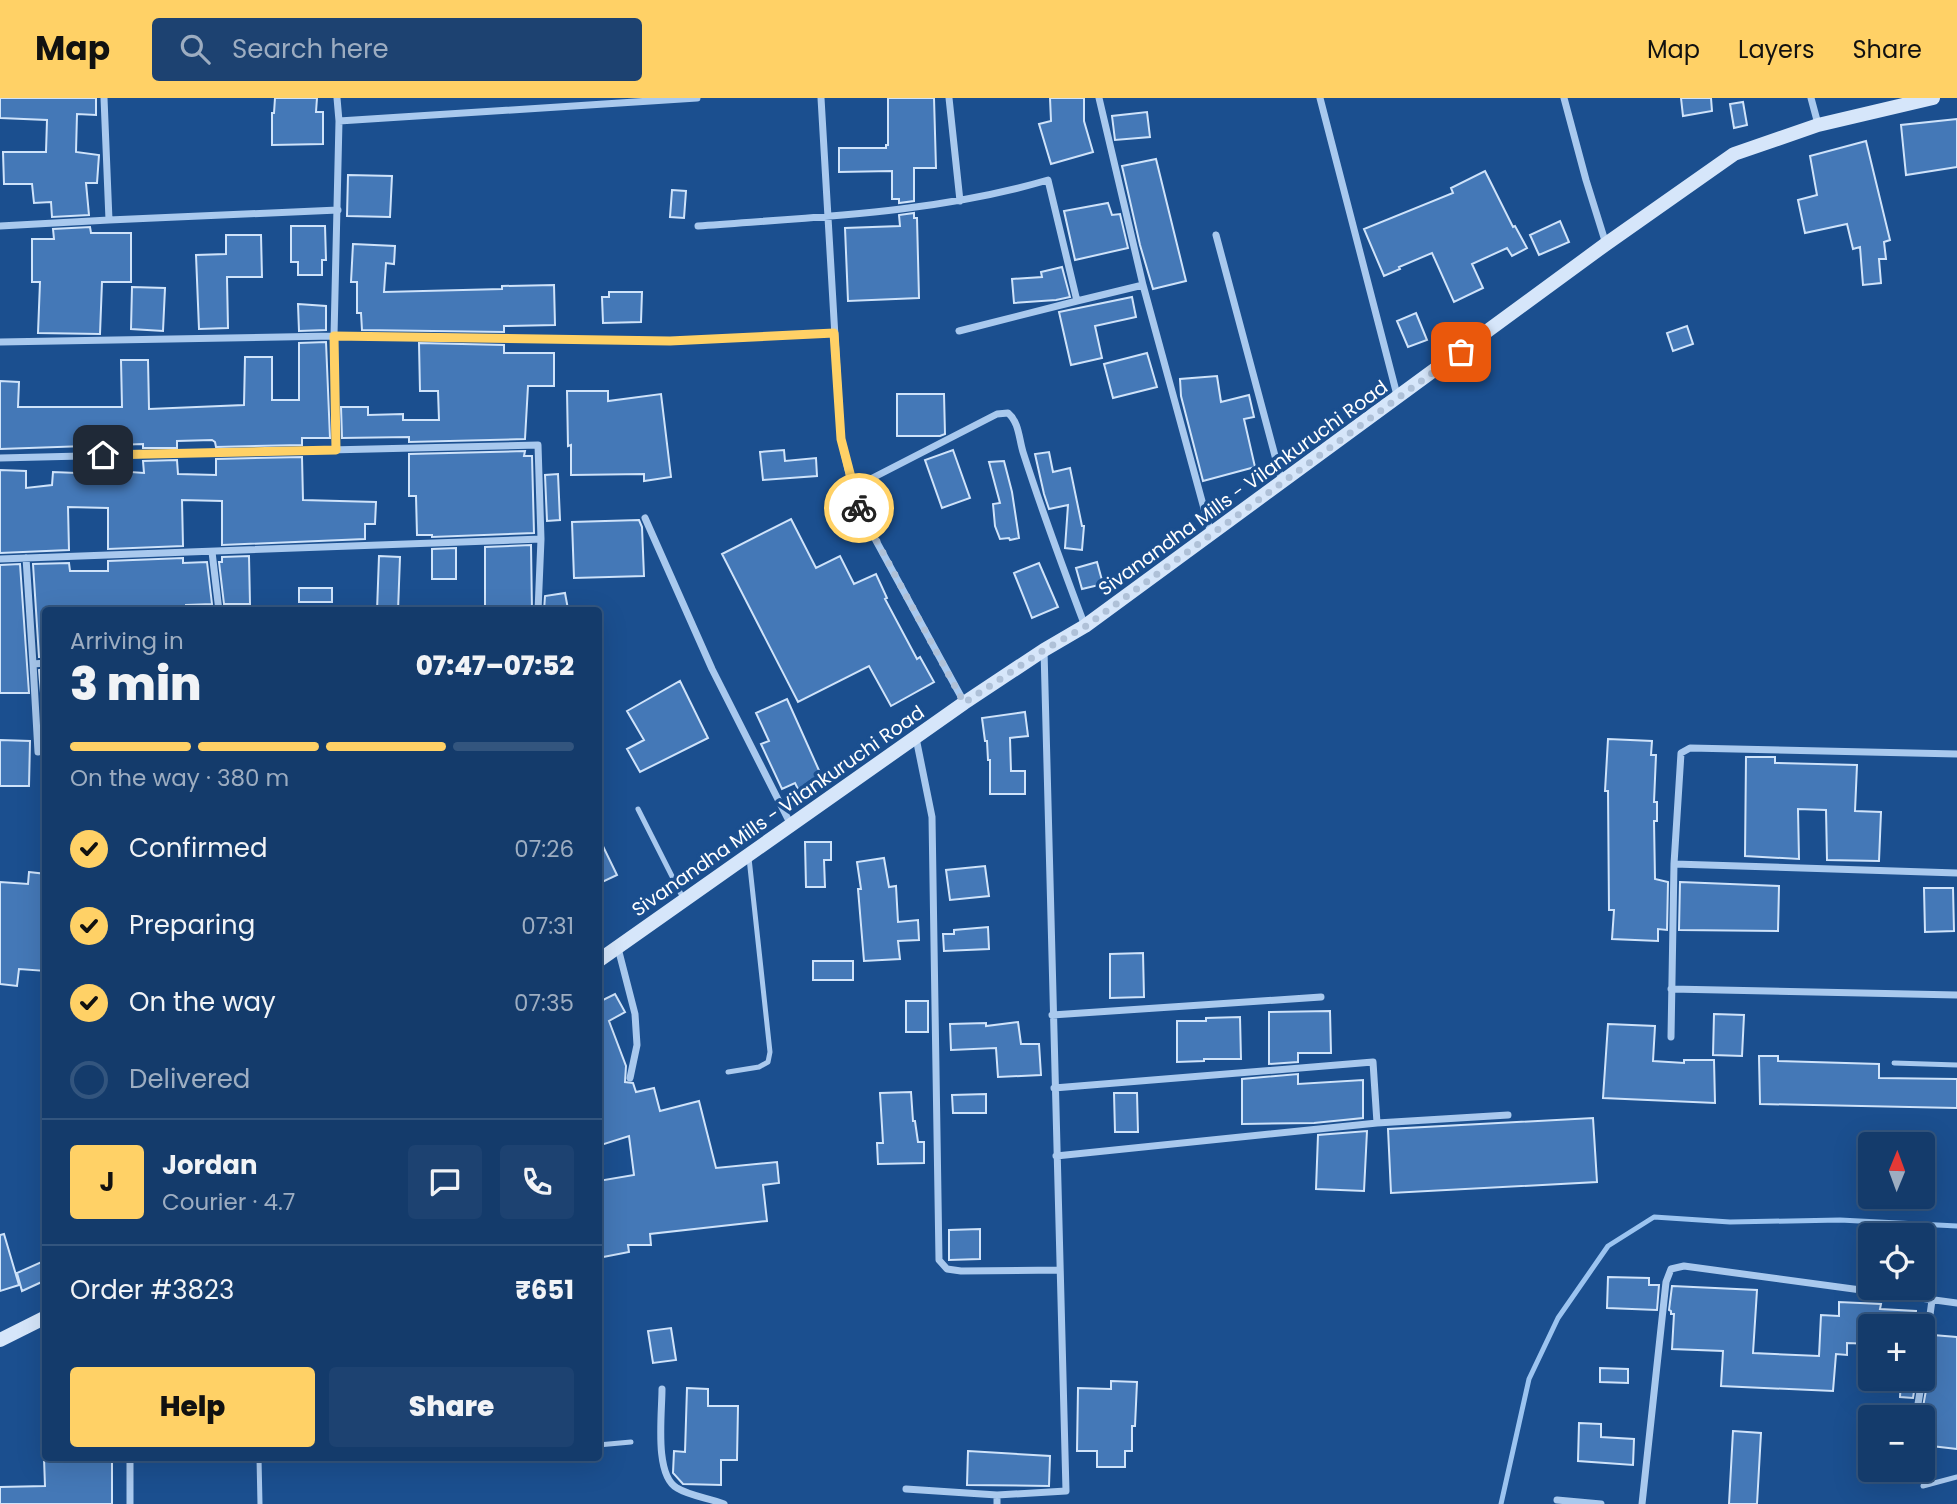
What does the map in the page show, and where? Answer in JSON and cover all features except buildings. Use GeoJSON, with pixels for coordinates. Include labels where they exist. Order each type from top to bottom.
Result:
{"type":"FeatureCollection","features":[{"type":"Feature","properties":{"kind":"main road","name":"Sivanandha Mills - Vilankuruchi Road"},"geometry":{"type":"LineString","coordinates":[[602,958],[964,703],[1044,650],[1086,626],[1606,244],[1734,154],[1818,125],[1933,98]]}},
{"type":"Feature","properties":{"kind":"main road"},"geometry":{"type":"LineString","coordinates":[[0,1340],[42,1319]]}},
{"type":"Feature","properties":{"kind":"street"},"geometry":{"type":"LineString","coordinates":[[104,98],[109,220]]}},
{"type":"Feature","properties":{"kind":"street"},"geometry":{"type":"LineString","coordinates":[[336,450],[334,336],[338,210],[337,98]]}},
{"type":"Feature","properties":{"kind":"street"},"geometry":{"type":"LineString","coordinates":[[339,121],[576,102],[695,98]]}},
{"type":"Feature","properties":{"kind":"street"},"geometry":{"type":"LineString","coordinates":[[821,98],[841,439],[856,504],[964,703]]}},
{"type":"Feature","properties":{"kind":"street"},"geometry":{"type":"LineString","coordinates":[[949,98],[960,201]]}},
{"type":"Feature","properties":{"kind":"street"},"geometry":{"type":"LineString","coordinates":[[1099,98],[1143,285],[1211,534]]}},
{"type":"Feature","properties":{"kind":"street"},"geometry":{"type":"LineString","coordinates":[[1320,98],[1398,398]]}},
{"type":"Feature","properties":{"kind":"street"},"geometry":{"type":"LineString","coordinates":[[1564,98],[1606,244]]}},
{"type":"Feature","properties":{"kind":"street"},"geometry":{"type":"LineString","coordinates":[[1811,98],[1818,125]]}},
{"type":"Feature","properties":{"kind":"street"},"geometry":{"type":"LineString","coordinates":[[698,226],[827,216],[960,201],[1048,180],[1077,301]]}},
{"type":"Feature","properties":{"kind":"street"},"geometry":{"type":"LineString","coordinates":[[0,226],[338,210]]}},
{"type":"Feature","properties":{"kind":"street"},"geometry":{"type":"LineString","coordinates":[[1216,235],[1282,483]]}},
{"type":"Feature","properties":{"kind":"street"},"geometry":{"type":"LineString","coordinates":[[959,331],[1143,285]]}},
{"type":"Feature","properties":{"kind":"street"},"geometry":{"type":"LineString","coordinates":[[0,342],[334,336],[670,341],[834,333]]}},
{"type":"Feature","properties":{"kind":"street"},"geometry":{"type":"LineString","coordinates":[[853,488],[997,414],[1008,413],[1015,419],[1050,534],[1086,626]]}},
{"type":"Feature","properties":{"kind":"street"},"geometry":{"type":"LineString","coordinates":[[0,457],[538,445],[541,539],[538,607]]}},
{"type":"Feature","properties":{"kind":"street"},"geometry":{"type":"LineString","coordinates":[[645,518],[712,669],[791,825]]}},
{"type":"Feature","properties":{"kind":"street"},"geometry":{"type":"LineString","coordinates":[[0,559],[541,539]]}},
{"type":"Feature","properties":{"kind":"street"},"geometry":{"type":"LineString","coordinates":[[212,552],[219,607]]}},
{"type":"Feature","properties":{"kind":"street"},"geometry":{"type":"LineString","coordinates":[[26,558],[38,752]]}},
{"type":"Feature","properties":{"kind":"street"},"geometry":{"type":"LineString","coordinates":[[906,1489],[997,1495],[1066,1491],[1044,650]]}},
{"type":"Feature","properties":{"kind":"street"},"geometry":{"type":"LineString","coordinates":[[33,664],[42,663]]}},
{"type":"Feature","properties":{"kind":"street"},"geometry":{"type":"LineString","coordinates":[[916,737],[932,817],[939,1260],[947,1269],[961,1271],[1060,1270]]}},
{"type":"Feature","properties":{"kind":"street"},"geometry":{"type":"LineString","coordinates":[[1671,1037],[1674,864],[1681,753],[1690,748],[1957,754]]}},
{"type":"Feature","properties":{"kind":"street"},"geometry":{"type":"LineString","coordinates":[[1674,864],[1957,873]]}},
{"type":"Feature","properties":{"kind":"street"},"geometry":{"type":"LineString","coordinates":[[618,947],[635,1014],[636,1045],[629,1078]]}},
{"type":"Feature","properties":{"kind":"street"},"geometry":{"type":"LineString","coordinates":[[1671,989],[1957,995]]}},
{"type":"Feature","properties":{"kind":"street"},"geometry":{"type":"LineString","coordinates":[[1052,1015],[1321,997]]}},
{"type":"Feature","properties":{"kind":"street"},"geometry":{"type":"LineString","coordinates":[[1054,1088],[1373,1062],[1377,1123]]}},
{"type":"Feature","properties":{"kind":"street"},"geometry":{"type":"LineString","coordinates":[[1056,1156],[1377,1123],[1508,1115]]}},
{"type":"Feature","properties":{"kind":"street"},"geometry":{"type":"LineString","coordinates":[[1642,1504],[1666,1282],[1671,1269],[1684,1266],[1858,1290]]}},
{"type":"Feature","properties":{"kind":"street"},"geometry":{"type":"LineString","coordinates":[[1930,1314],[1932,1300],[1957,1303]]}},
{"type":"Feature","properties":{"kind":"street"},"geometry":{"type":"LineString","coordinates":[[662,1389],[662,1463],[668,1481],[679,1490],[724,1504]]}},
{"type":"Feature","properties":{"kind":"street"},"geometry":{"type":"LineString","coordinates":[[130,1461],[130,1504]]}},
{"type":"Feature","properties":{"kind":"street"},"geometry":{"type":"LineString","coordinates":[[997,1495],[997,1504]]}},
{"type":"Feature","properties":{"kind":"street"},"geometry":{"type":"LineString","coordinates":[[1556,1500],[1601,1504]]}},
{"type":"Feature","properties":{"kind":"lane"},"geometry":{"type":"LineString","coordinates":[[638,809],[684,900]]}},
{"type":"Feature","properties":{"kind":"lane"},"geometry":{"type":"LineString","coordinates":[[728,1072],[759,1067],[768,1062],[770,1052],[749,854]]}},
{"type":"Feature","properties":{"kind":"lane"},"geometry":{"type":"LineString","coordinates":[[1894,1063],[1957,1065]]}},
{"type":"Feature","properties":{"kind":"lane"},"geometry":{"type":"LineString","coordinates":[[602,1445],[631,1442]]}},
{"type":"Feature","properties":{"kind":"lane"},"geometry":{"type":"LineString","coordinates":[[259,1461],[260,1504]]}},
{"type":"Feature","properties":{"kind":"lane"},"geometry":{"type":"LineString","coordinates":[[1923,1486],[1957,1477]]}},
{"type":"Feature","properties":{"kind":"waterway"},"geometry":{"type":"LineString","coordinates":[[1501,1504],[1529,1379],[1558,1318],[1608,1246],[1654,1217],[1730,1222],[1840,1220],[1957,1226]]}},
{"type":"Feature","properties":{"kind":"way so far"},"geometry":{"type":"LineString","coordinates":[[859,508],[964,703],[1044,650],[1086,626],[1461,352]]}},
{"type":"Feature","properties":{"kind":"route"},"geometry":{"type":"LineString","coordinates":[[103,455],[336,450],[334,336],[670,341],[834,333],[841,439],[859,508]]}}]}
